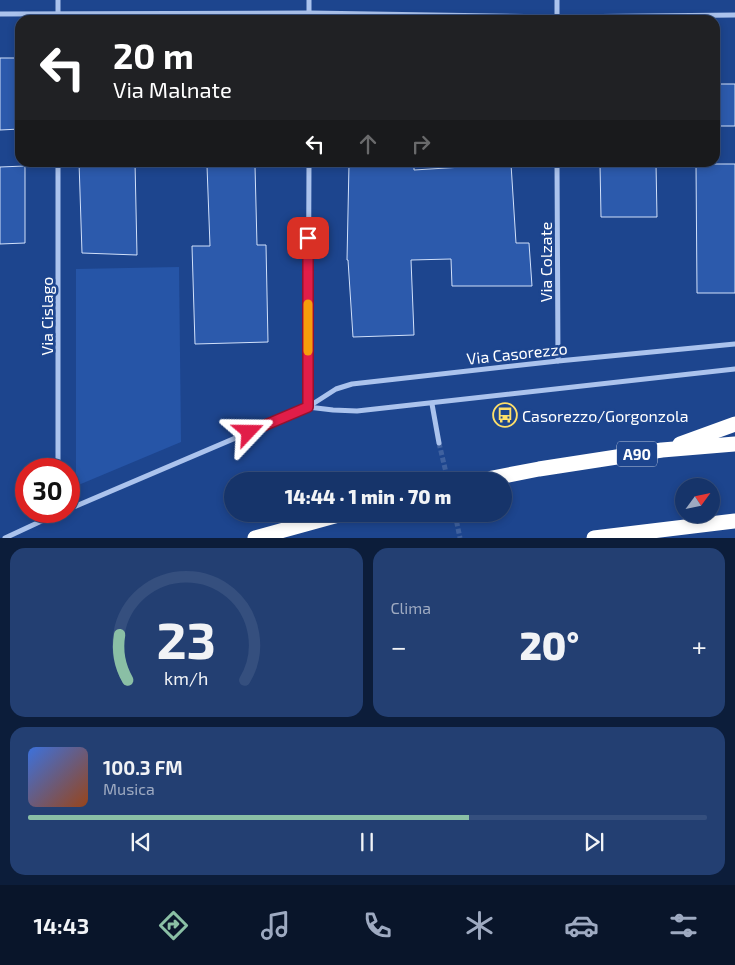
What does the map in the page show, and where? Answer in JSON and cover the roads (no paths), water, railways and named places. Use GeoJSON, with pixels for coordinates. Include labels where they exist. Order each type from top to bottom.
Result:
{"type":"FeatureCollection","features":[{"type":"Feature","properties":{"kind":"highway"},"geometry":{"type":"LineString","coordinates":[[662,450],[735,424]]}},
{"type":"Feature","properties":{"kind":"highway","name":"A90"},"geometry":{"type":"LineString","coordinates":[[512,474],[662,450],[735,444]]}},
{"type":"Feature","properties":{"kind":"highway"},"geometry":{"type":"LineString","coordinates":[[594,538],[735,521]]}},
{"type":"Feature","properties":{"kind":"highway"},"geometry":{"type":"LineString","coordinates":[[255,538],[313,522]]}},
{"type":"Feature","properties":{"kind":"street"},"geometry":{"type":"LineString","coordinates":[[58,0],[58,15]]}},
{"type":"Feature","properties":{"kind":"street"},"geometry":{"type":"LineString","coordinates":[[309,0],[310,13]]}},
{"type":"Feature","properties":{"kind":"street"},"geometry":{"type":"LineString","coordinates":[[556,15],[557,0]]}},
{"type":"Feature","properties":{"kind":"street"},"geometry":{"type":"LineString","coordinates":[[184,15],[310,13],[408,15]]}},
{"type":"Feature","properties":{"kind":"street"},"geometry":{"type":"LineString","coordinates":[[0,14],[19,15]]}},
{"type":"Feature","properties":{"kind":"street"},"geometry":{"type":"LineString","coordinates":[[720,15],[735,15]]}},
{"type":"Feature","properties":{"kind":"street","name":"Via Cislago"},"geometry":{"type":"LineString","coordinates":[[58,167],[58,458]]}},
{"type":"Feature","properties":{"kind":"street"},"geometry":{"type":"LineString","coordinates":[[308,407],[309,167]]}},
{"type":"Feature","properties":{"kind":"street","name":"Via Colzate"},"geometry":{"type":"LineString","coordinates":[[557,167],[558,361]]}},
{"type":"Feature","properties":{"kind":"street","name":"Via Casorezzo"},"geometry":{"type":"LineString","coordinates":[[80,504],[308,407],[346,385],[558,361],[735,344]]}},
{"type":"Feature","properties":{"kind":"street","name":"Via Casorezzo"},"geometry":{"type":"LineString","coordinates":[[308,407],[358,411],[735,369]]}},
{"type":"Feature","properties":{"kind":"street"},"geometry":{"type":"LineString","coordinates":[[432,404],[439,443]]}},
{"type":"Feature","properties":{"kind":"street"},"geometry":{"type":"LineString","coordinates":[[5,538],[37,523]]}},
{"type":"Feature","properties":{"kind":"tunnel"},"geometry":{"type":"LineString","coordinates":[[439,443],[446,472]]}},
{"type":"Feature","properties":{"kind":"tunnel"},"geometry":{"type":"LineString","coordinates":[[457,522],[460,538]]}},
{"type":"Feature","properties":{"kind":"place","name":"Casorezzo/Gorgonzola"},"geometry":{"type":"Point","coordinates":[505,415]}}]}
